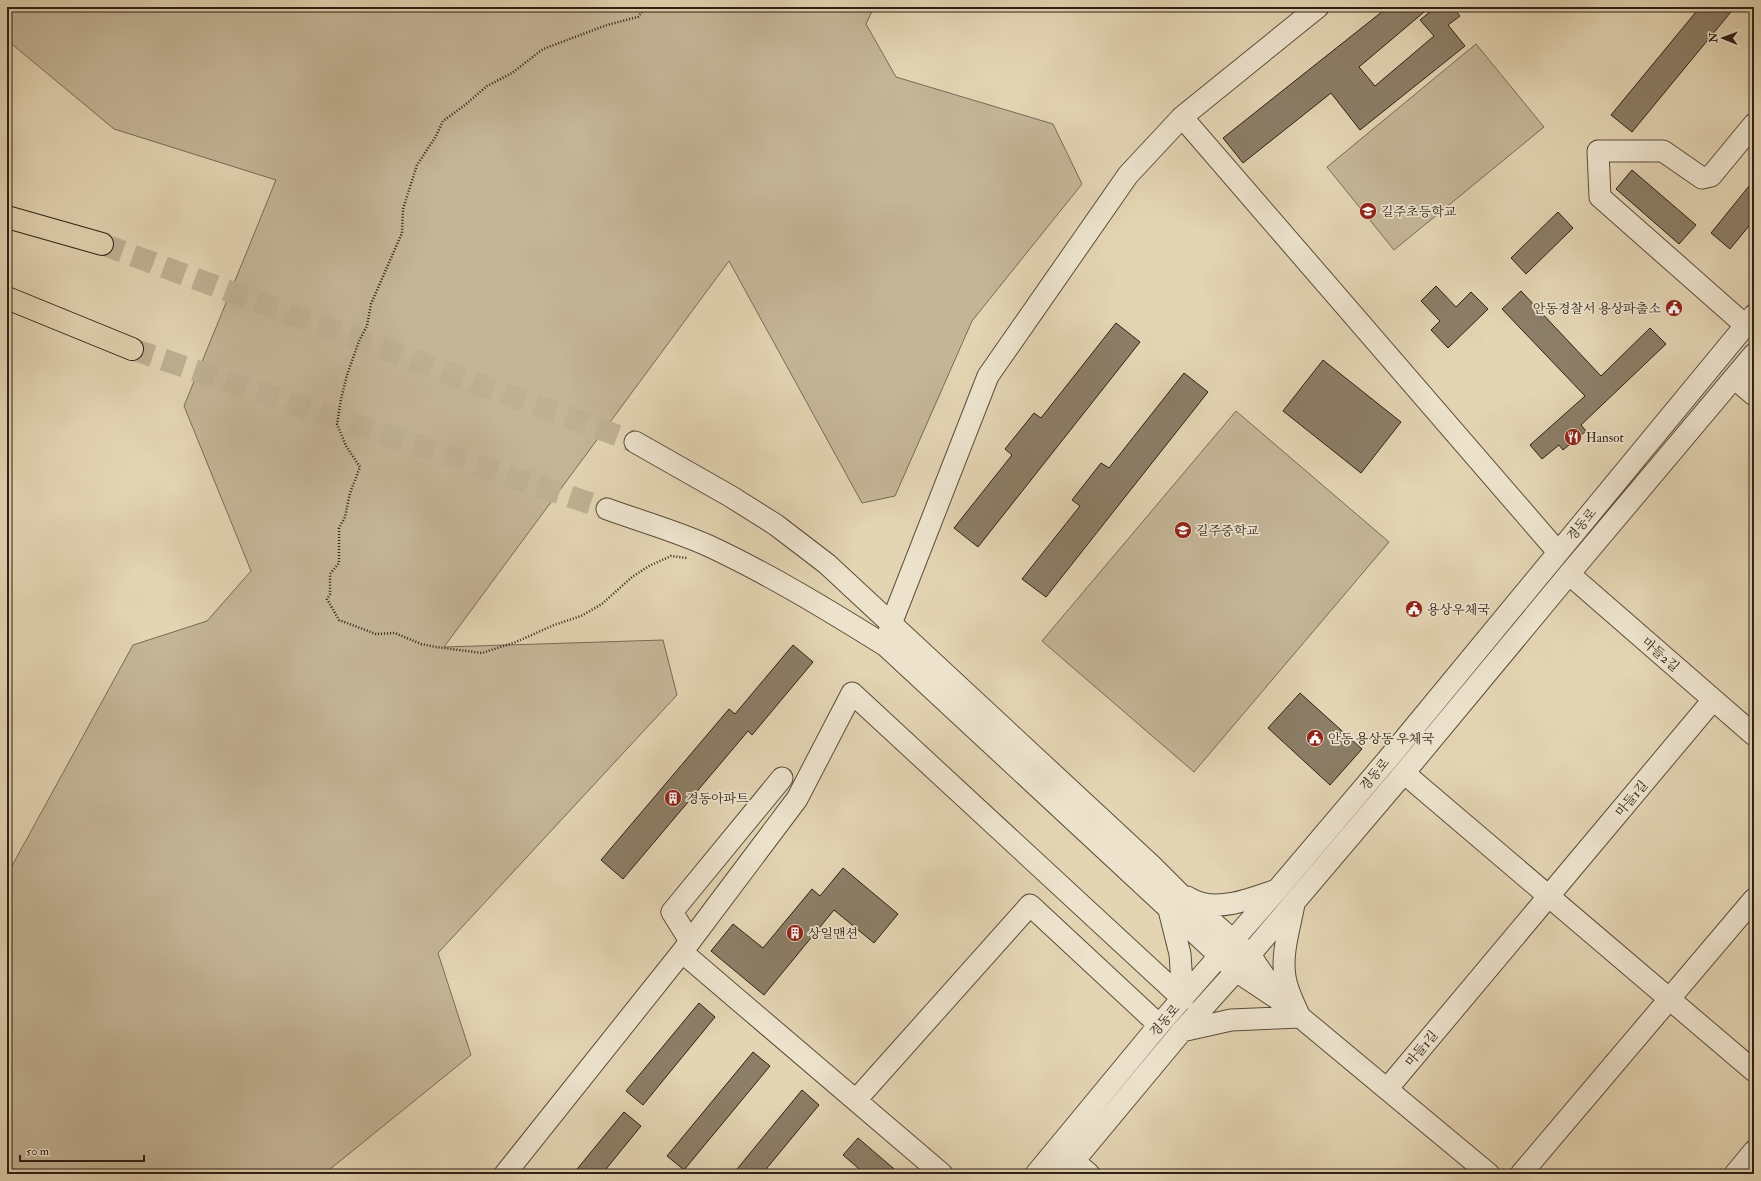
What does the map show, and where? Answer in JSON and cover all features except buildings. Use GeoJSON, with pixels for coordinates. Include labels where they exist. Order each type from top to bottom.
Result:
{"type":"FeatureCollection","features":[{"type":"Feature","properties":{"kind":"main road"},"geometry":{"type":"LineString","coordinates":[[7,217],[102,244]]}},
{"type":"Feature","properties":{"kind":"main road"},"geometry":{"type":"LineString","coordinates":[[7,298],[132,349]]}},
{"type":"Feature","properties":{"kind":"street"},"geometry":{"type":"LineString","coordinates":[[886,646],[891,624],[988,376],[1128,175],[1182,117],[1318,7]]}},
{"type":"Feature","properties":{"kind":"street"},"geometry":{"type":"LineString","coordinates":[[1182,117],[1558,552]]}},
{"type":"Feature","properties":{"kind":"street"},"geometry":{"type":"LineString","coordinates":[[1750,320],[1600,197],[1598,151],[1663,151],[1702,178],[1711,176],[1754,124]]}},
{"type":"Feature","properties":{"kind":"street","name":"경동로"},"geometry":{"type":"LineString","coordinates":[[1036,1174],[1159,1025],[1277,890],[1750,320]]}},
{"type":"Feature","properties":{"kind":"street","name":"경동로"},"geometry":{"type":"LineString","coordinates":[[1075,1170],[1182,1031],[1250,955],[1404,773],[1754,354]]}},
{"type":"Feature","properties":{"kind":"street"},"geometry":{"type":"LineString","coordinates":[[1734,378],[1754,395]]}},
{"type":"Feature","properties":{"kind":"street"},"geometry":{"type":"LineString","coordinates":[[635,442],[730,496],[776,525],[827,564],[1140,854],[1174,902],[1219,956],[1236,971],[1281,1001],[1489,1174]]}},
{"type":"Feature","properties":{"kind":"street"},"geometry":{"type":"LineString","coordinates":[[607,508],[708,546],[764,573],[822,606],[886,646],[1174,902],[1233,940],[1250,955],[1281,1001]]}},
{"type":"Feature","properties":{"kind":"street","name":"마들2길"},"geometry":{"type":"LineString","coordinates":[[1569,574],[1754,735]]}},
{"type":"Feature","properties":{"kind":"street"},"geometry":{"type":"LineString","coordinates":[[505,1174],[686,946],[797,798],[852,693],[1183,998]]}},
{"type":"Feature","properties":{"kind":"street","name":"마들1길"},"geometry":{"type":"LineString","coordinates":[[1387,1089],[1713,700]]}},
{"type":"Feature","properties":{"kind":"street"},"geometry":{"type":"LineString","coordinates":[[1404,773],[1754,1071]]}},
{"type":"Feature","properties":{"kind":"street"},"geometry":{"type":"LineString","coordinates":[[782,778],[672,912],[686,946],[856,1100],[942,1174]]}},
{"type":"Feature","properties":{"kind":"street"},"geometry":{"type":"LineString","coordinates":[[1174,902],[1220,904],[1240,902],[1277,890]]}},
{"type":"Feature","properties":{"kind":"street"},"geometry":{"type":"LineString","coordinates":[[1521,1174],[1754,899]]}},
{"type":"Feature","properties":{"kind":"street"},"geometry":{"type":"LineString","coordinates":[[1174,902],[1183,998]]}},
{"type":"Feature","properties":{"kind":"street"},"geometry":{"type":"LineString","coordinates":[[1294,903],[1284,954],[1285,976],[1291,999],[1300,1017]]}},
{"type":"Feature","properties":{"kind":"street"},"geometry":{"type":"LineString","coordinates":[[856,1100],[1030,905],[1159,1025]]}},
{"type":"Feature","properties":{"kind":"street"},"geometry":{"type":"LineString","coordinates":[[1182,1031],[1231,1020],[1300,1017]]}},
{"type":"Feature","properties":{"kind":"street"},"geometry":{"type":"LineString","coordinates":[[1735,1174],[1754,1151]]}},
{"type":"Feature","properties":{"kind":"path"},"geometry":{"type":"LineString","coordinates":[[646,7],[638,17],[607,26],[543,49],[512,73],[487,86],[443,121],[436,136],[417,164],[403,209],[402,233],[371,304],[368,326],[359,341],[347,375],[341,399],[337,424],[346,446],[360,467],[350,493],[345,517],[339,528],[338,564],[330,574],[330,594],[327,599],[339,620],[376,634],[395,633],[436,648],[482,653],[516,642],[554,625],[581,616],[602,604],[632,577],[649,566],[671,556],[694,559]]}},
{"type":"Feature","properties":{"kind":"shaded area"},"geometry":{"type":"Polygon","coordinates":[[[7,7],[874,7],[866,24],[896,77],[1053,124],[1082,184],[972,321],[895,496],[862,503],[729,261],[444,647],[663,640],[677,695],[438,953],[471,1055],[324,1174],[7,1174],[7,875],[133,645],[207,621],[251,571],[184,406],[276,180],[114,129],[7,40],[7,7]]]}},
{"type":"Feature","properties":{"kind":"shaded area"},"geometry":{"type":"Polygon","coordinates":[[[1476,44],[1544,127],[1394,250],[1327,167],[1476,44]]]}},
{"type":"Feature","properties":{"kind":"shaded area"},"geometry":{"type":"Polygon","coordinates":[[[1236,411],[1389,542],[1194,772],[1042,641],[1236,411]]]}},
{"type":"Feature","properties":{"kind":"tunnel"},"geometry":{"type":"LineString","coordinates":[[102,244],[635,442]]}},
{"type":"Feature","properties":{"kind":"tunnel"},"geometry":{"type":"LineString","coordinates":[[132,349],[607,509]]}},
{"type":"Feature","properties":{"kind":"place","name":"길주초등학교"},"geometry":{"type":"Point","coordinates":[1368,211]}},
{"type":"Feature","properties":{"kind":"place","name":"안동경찰서 용상파출소"},"geometry":{"type":"Point","coordinates":[1674,308]}},
{"type":"Feature","properties":{"kind":"place","name":"Hansot"},"geometry":{"type":"Point","coordinates":[1573,437]}},
{"type":"Feature","properties":{"kind":"place","name":"길주중학교"},"geometry":{"type":"Point","coordinates":[1183,530]}},
{"type":"Feature","properties":{"kind":"place","name":"용상우체국"},"geometry":{"type":"Point","coordinates":[1414,609]}},
{"type":"Feature","properties":{"kind":"place","name":"안동 용상동 우체국"},"geometry":{"type":"Point","coordinates":[1315,738]}},
{"type":"Feature","properties":{"kind":"place","name":"경동아파트"},"geometry":{"type":"Point","coordinates":[673,798]}},
{"type":"Feature","properties":{"kind":"place","name":"상일맨션"},"geometry":{"type":"Point","coordinates":[795,933]}}]}
